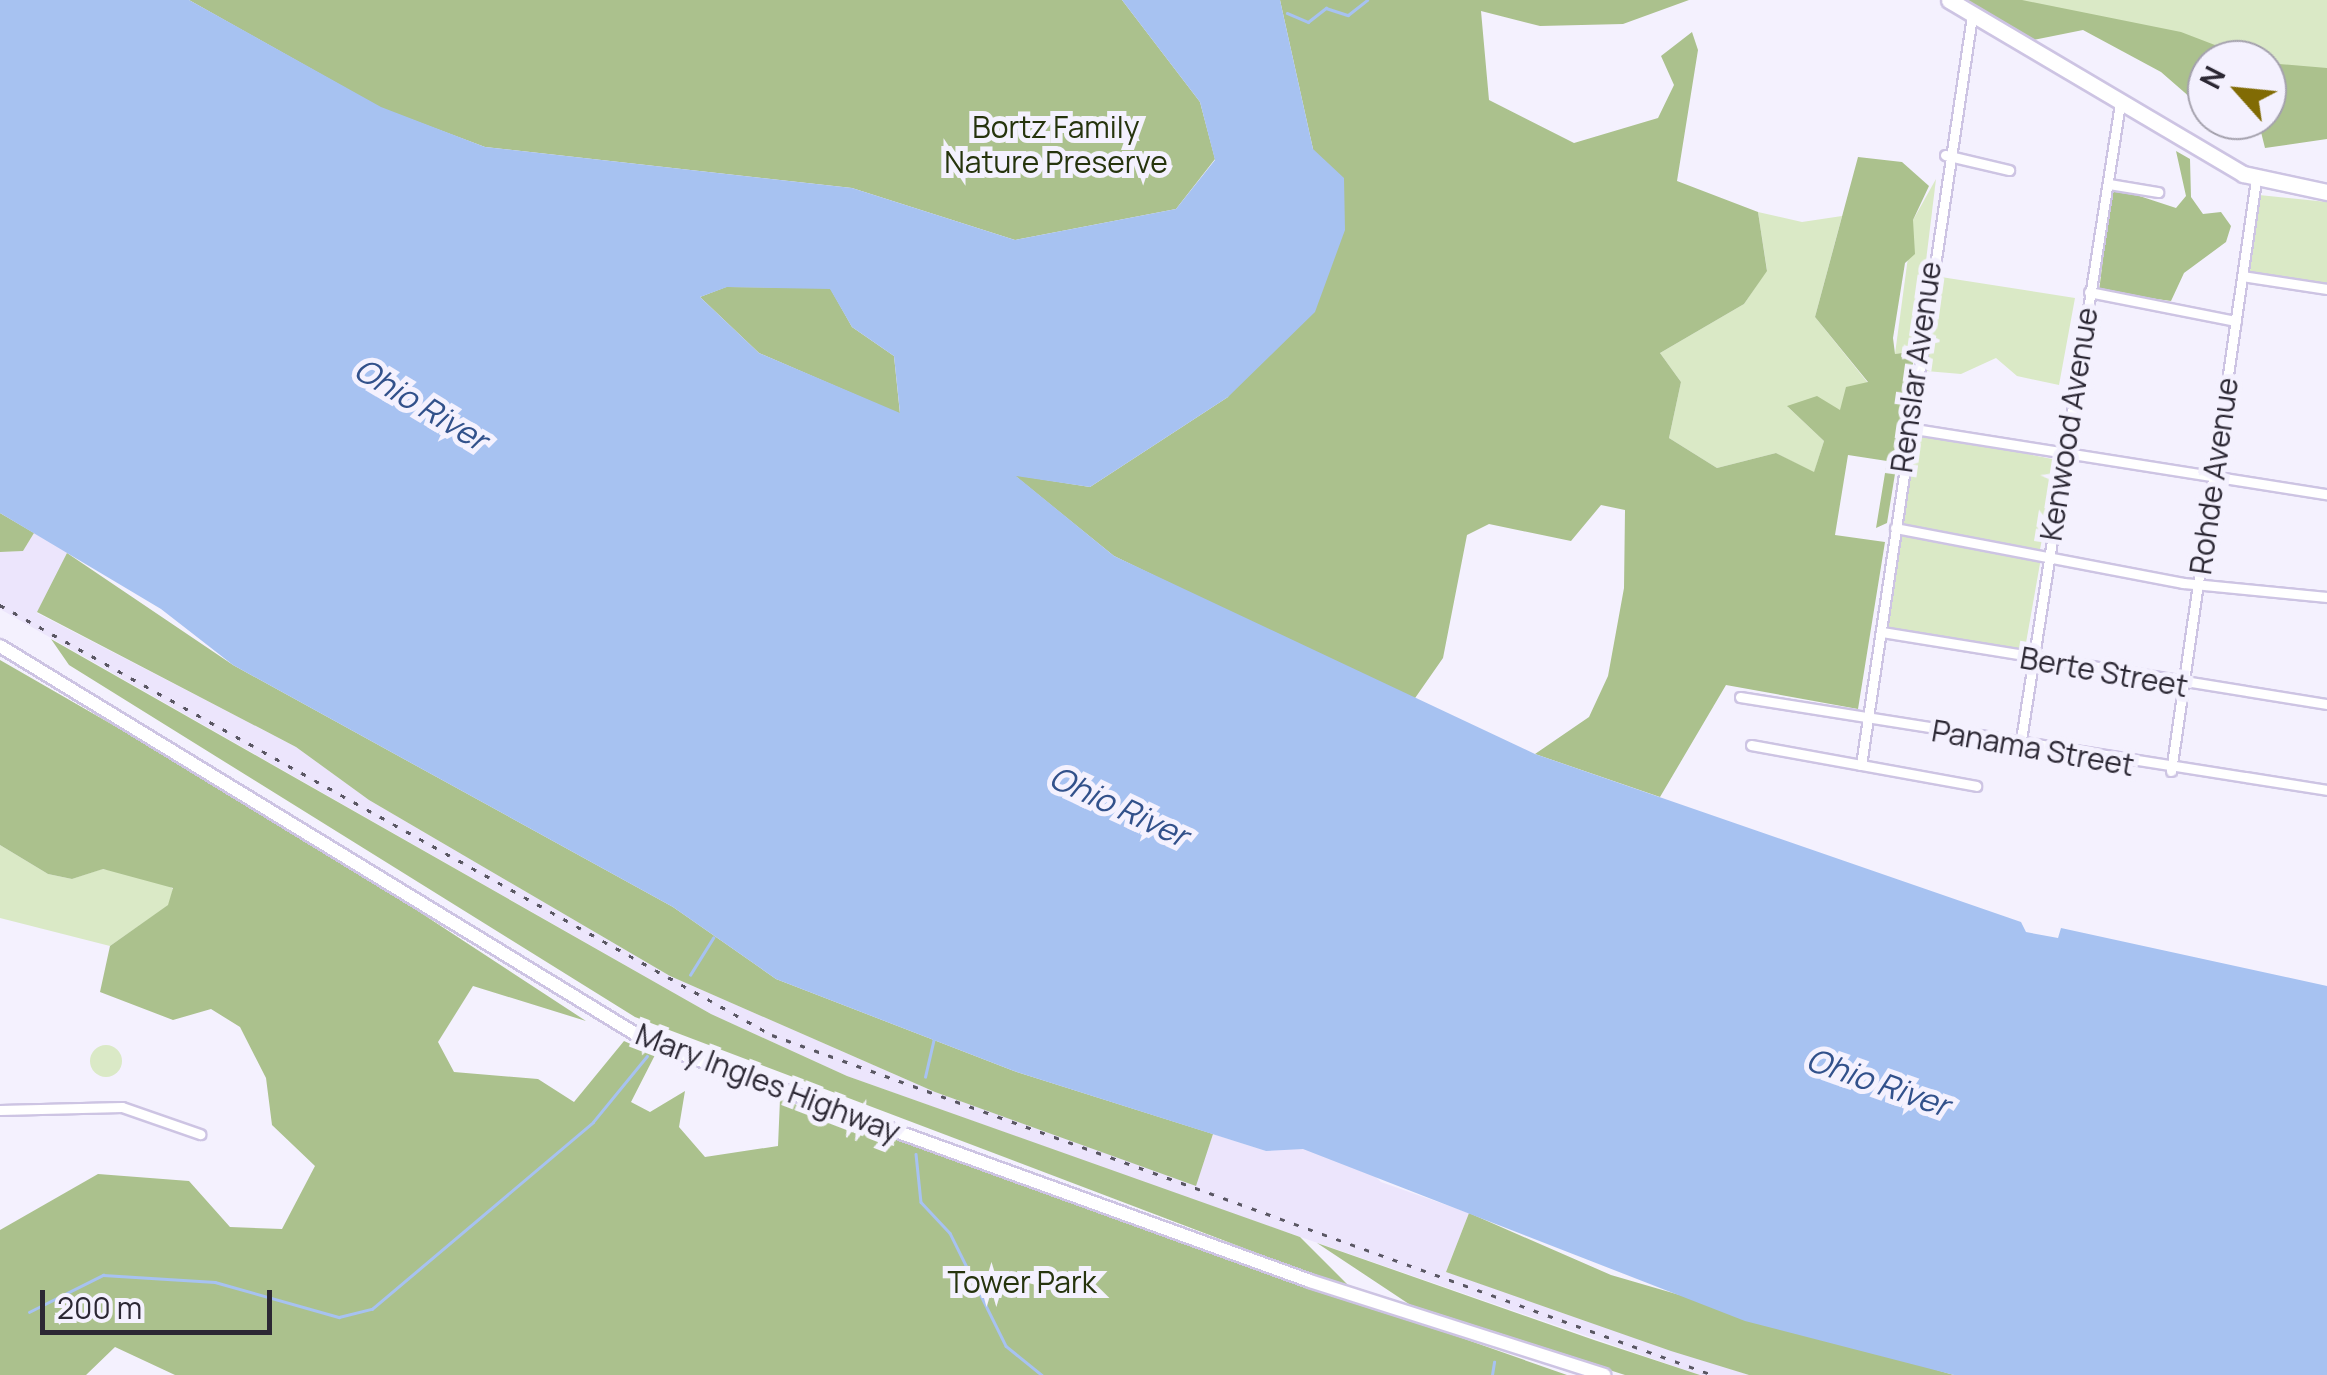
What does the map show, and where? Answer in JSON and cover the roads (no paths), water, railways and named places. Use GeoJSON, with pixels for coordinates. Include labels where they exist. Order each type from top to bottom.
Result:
{"type":"FeatureCollection","features":[{"type":"Feature","properties":{"kind":"main road"},"geometry":{"type":"LineString","coordinates":[[1949,0],[2120,104],[2256,180],[2327,192]]}},
{"type":"Feature","properties":{"kind":"street","name":"Renslar Avenue"},"geometry":{"type":"LineString","coordinates":[[1861,765],[1945,156],[1972,16]]}},
{"type":"Feature","properties":{"kind":"street","name":"Kenwood Avenue"},"geometry":{"type":"LineString","coordinates":[[2020,746],[2120,104]]}},
{"type":"Feature","properties":{"kind":"street"},"geometry":{"type":"LineString","coordinates":[[1945,156],[2009,170]]}},
{"type":"Feature","properties":{"kind":"street","name":"Rohde Avenue"},"geometry":{"type":"LineString","coordinates":[[2171,771],[2256,180]]}},
{"type":"Feature","properties":{"kind":"street"},"geometry":{"type":"LineString","coordinates":[[2109,184],[2158,192]]}},
{"type":"Feature","properties":{"kind":"street"},"geometry":{"type":"LineString","coordinates":[[2242,276],[2327,289]]}},
{"type":"Feature","properties":{"kind":"street"},"geometry":{"type":"LineString","coordinates":[[2090,292],[2236,320]]}},
{"type":"Feature","properties":{"kind":"street"},"geometry":{"type":"LineString","coordinates":[[1908,428],[2212,483],[2327,494]]}},
{"type":"Feature","properties":{"kind":"street"},"geometry":{"type":"LineString","coordinates":[[1895,528],[2198,584],[2327,597]]}},
{"type":"Feature","properties":{"kind":"street","name":"Berte Street"},"geometry":{"type":"LineString","coordinates":[[1882,632],[2183,686],[2327,704]]}},
{"type":"Feature","properties":{"kind":"street","name":"Mary Ingles Highway"},"geometry":{"type":"LineString","coordinates":[[0,646],[647,1041],[1294,1275],[1604,1375]]}},
{"type":"Feature","properties":{"kind":"street","name":"Panama Street"},"geometry":{"type":"LineString","coordinates":[[1740,697],[2171,771],[2327,790]]}},
{"type":"Feature","properties":{"kind":"street"},"geometry":{"type":"LineString","coordinates":[[1751,745],[1976,786]]}},
{"type":"Feature","properties":{"kind":"street"},"geometry":{"type":"LineString","coordinates":[[0,1110],[122,1107],[200,1134]]}},
{"type":"Feature","properties":{"kind":"water","name":"Ohio River"},"geometry":{"type":"Polygon","coordinates":[[[0,0],[189,0],[381,107],[485,147],[852,188],[1015,240],[1176,209],[1215,160],[1200,102],[1122,0],[1280,0],[1313,149],[1344,178],[1345,230],[1315,312],[1228,397],[1090,487],[1016,476],[1114,556],[1535,754],[2021,922],[2026,932],[2058,938],[2061,928],[2327,986],[2327,1375],[1954,1375],[1745,1321],[1303,1149],[1266,1151],[1014,1071],[776,979],[673,907],[233,665],[161,609],[0,513],[0,0]],[[727,287],[700,297],[759,353],[900,413],[894,356],[852,327],[830,289],[727,287]]]}},
{"type":"Feature","properties":{"kind":"waterway"},"geometry":{"type":"LineString","coordinates":[[1287,13],[1308,22],[1326,8],[1348,15],[1367,0]]}},
{"type":"Feature","properties":{"kind":"waterway"},"geometry":{"type":"LineString","coordinates":[[690,975],[713,938]]}},
{"type":"Feature","properties":{"kind":"waterway"},"geometry":{"type":"LineString","coordinates":[[925,1077],[934,1039]]}},
{"type":"Feature","properties":{"kind":"waterway"},"geometry":{"type":"LineString","coordinates":[[29,1312],[103,1275],[215,1282],[339,1317],[372,1309],[593,1122],[647,1056]]}},
{"type":"Feature","properties":{"kind":"waterway"},"geometry":{"type":"LineString","coordinates":[[916,1154],[921,1202],[950,1233],[1006,1346],[1042,1375]]}},
{"type":"Feature","properties":{"kind":"waterway"},"geometry":{"type":"LineString","coordinates":[[1492,1375],[1494,1362]]}},
{"type":"Feature","properties":{"kind":"railway"},"geometry":{"type":"LineString","coordinates":[[0,605],[772,1035],[1713,1375]]}},
{"type":"Feature","properties":{"kind":"park label","name":"Bortz Family Nature Preserve"},"geometry":{"type":"Point","coordinates":[1056,144]}},
{"type":"Feature","properties":{"kind":"park label","name":"Tower Park"},"geometry":{"type":"Point","coordinates":[1022,1282]}}]}
